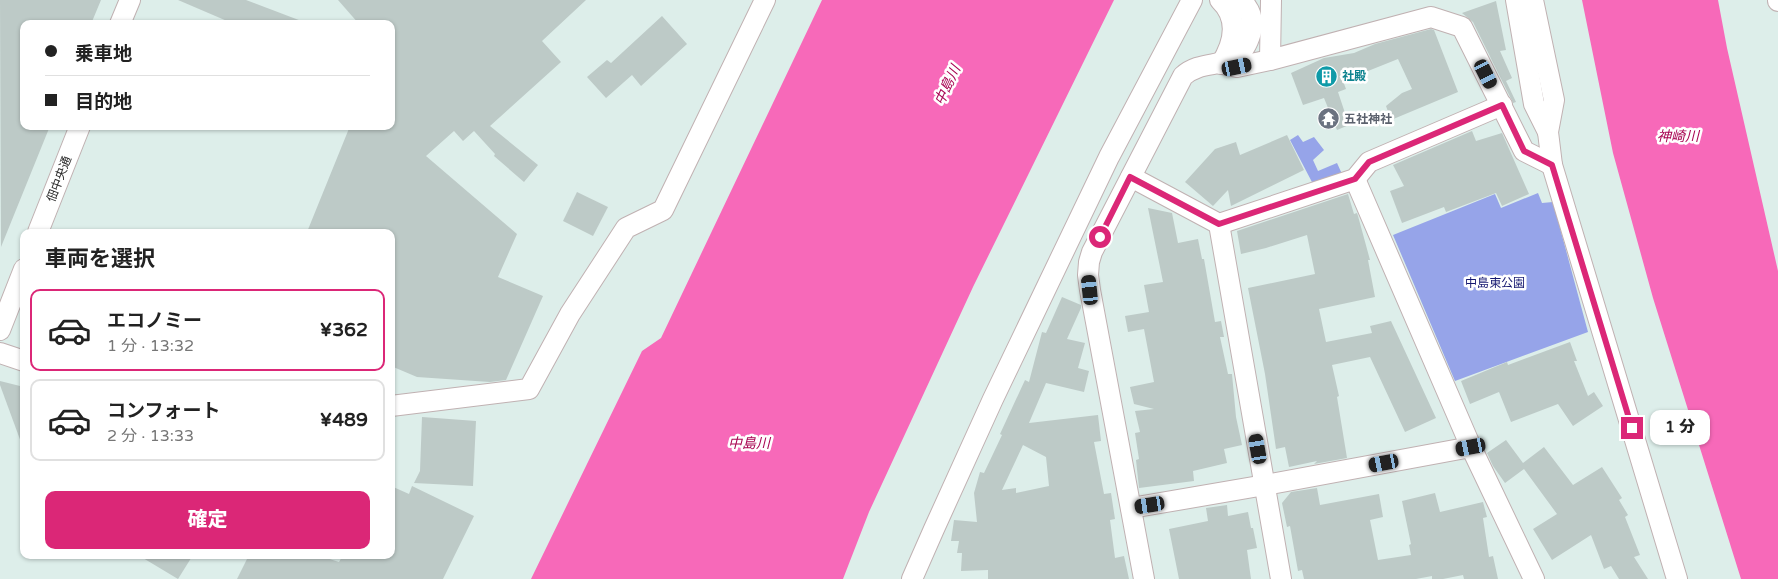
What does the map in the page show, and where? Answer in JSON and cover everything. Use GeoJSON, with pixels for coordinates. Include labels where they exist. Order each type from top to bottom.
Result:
{"type":"FeatureCollection","features":[{"type":"Feature","properties":{"kind":"street"},"geometry":{"type":"LineString","coordinates":[[122,20],[130,0]]}},
{"type":"Feature","properties":{"kind":"street"},"geometry":{"type":"LineString","coordinates":[[395,406],[529,389],[570,314],[626,228],[663,210],[765,0]]}},
{"type":"Feature","properties":{"kind":"street"},"geometry":{"type":"LineString","coordinates":[[912,579],[993,399],[1109,157],[1192,0]]}},
{"type":"Feature","properties":{"kind":"street"},"geometry":{"type":"LineString","coordinates":[[1220,0],[1231,18],[1233,31],[1229,51],[1221,64]]}},
{"type":"Feature","properties":{"kind":"street"},"geometry":{"type":"LineString","coordinates":[[1244,4],[1259,8],[1269,0]]}},
{"type":"Feature","properties":{"kind":"street"},"geometry":{"type":"LineString","coordinates":[[1269,0],[1270,60]]}},
{"type":"Feature","properties":{"kind":"street"},"geometry":{"type":"LineString","coordinates":[[1516,0],[1534,104],[1548,132]]}},
{"type":"Feature","properties":{"kind":"street"},"geometry":{"type":"LineString","coordinates":[[1533,0],[1554,100],[1548,132],[1552,165],[1678,579]]}},
{"type":"Feature","properties":{"kind":"street"},"geometry":{"type":"LineString","coordinates":[[1144,579],[1090,290],[1089,262],[1092,252],[1183,76],[1193,69],[1221,64],[1240,54],[1248,42],[1252,18],[1244,4]]}},
{"type":"Feature","properties":{"kind":"street"},"geometry":{"type":"LineString","coordinates":[[1221,64],[1237,67],[1270,60],[1430,17],[1462,27],[1524,151],[1552,165]]}},
{"type":"Feature","properties":{"kind":"street"},"geometry":{"type":"LineString","coordinates":[[1130,177],[1219,224],[1355,179],[1369,162],[1502,105]]}},
{"type":"Feature","properties":{"kind":"street","name":"佃中央通"},"geometry":{"type":"LineString","coordinates":[[39,229],[78,130]]}},
{"type":"Feature","properties":{"kind":"street"},"geometry":{"type":"LineString","coordinates":[[1355,179],[1471,447],[1534,579]]}},
{"type":"Feature","properties":{"kind":"street"},"geometry":{"type":"LineString","coordinates":[[1219,224],[1281,579]]}},
{"type":"Feature","properties":{"kind":"street"},"geometry":{"type":"LineString","coordinates":[[0,330],[20,279]]}},
{"type":"Feature","properties":{"kind":"street"},"geometry":{"type":"LineString","coordinates":[[0,353],[20,360]]}},
{"type":"Feature","properties":{"kind":"street"},"geometry":{"type":"LineString","coordinates":[[1131,508],[1471,447]]}},
{"type":"Feature","properties":{"kind":"green space"},"geometry":{"type":"Polygon","coordinates":[[[1298,135],[1303,142],[1314,137],[1324,150],[1313,160],[1318,171],[1337,163],[1342,174],[1313,184],[1290,140],[1298,135]]]}},
{"type":"Feature","properties":{"kind":"green space","name":"中島東公園"},"geometry":{"type":"Polygon","coordinates":[[[1538,193],[1542,203],[1553,202],[1588,332],[1455,381],[1393,235],[1495,194],[1501,208],[1538,193]]]}},
{"type":"Feature","properties":{"kind":"water","name":"中島川"},"geometry":{"type":"Polygon","coordinates":[[[822,0],[1114,0],[973,287],[869,512],[843,579],[531,579],[642,351],[661,338],[822,0]]]}},
{"type":"Feature","properties":{"kind":"water","name":"神崎川"},"geometry":{"type":"Polygon","coordinates":[[[1582,0],[1718,0],[1727,48],[1778,271],[1778,579],[1741,579],[1653,298],[1613,153],[1582,0]]]}},
{"type":"Feature","properties":{"kind":"building"},"geometry":{"type":"Polygon","coordinates":[[[0,0],[101,0],[93,20],[20,20],[20,130],[48,130],[1,247],[0,0]]]}},
{"type":"Feature","properties":{"kind":"building"},"geometry":{"type":"Polygon","coordinates":[[[178,0],[246,0],[299,20],[225,20],[178,0]]]}},
{"type":"Feature","properties":{"kind":"building"},"geometry":{"type":"Polygon","coordinates":[[[338,0],[586,0],[542,41],[561,62],[490,126],[538,165],[524,182],[494,156],[495,154],[474,131],[463,141],[454,131],[426,156],[517,234],[498,277],[543,296],[506,380],[490,382],[417,377],[395,368],[395,229],[308,229],[348,130],[395,130],[395,20],[356,20],[338,0]]]}},
{"type":"Feature","properties":{"kind":"building"},"geometry":{"type":"Polygon","coordinates":[[[1496,1],[1506,50],[1500,51],[1512,78],[1506,81],[1516,102],[1513,103],[1473,22],[1462,13],[1496,1]]]}},
{"type":"Feature","properties":{"kind":"building"},"geometry":{"type":"Polygon","coordinates":[[[662,16],[687,44],[641,86],[632,75],[606,98],[587,77],[607,60],[611,63],[662,16]]]}},
{"type":"Feature","properties":{"kind":"building"},"geometry":{"type":"Polygon","coordinates":[[[1431,29],[1434,30],[1458,92],[1391,120],[1386,106],[1402,93],[1412,89],[1398,59],[1343,81],[1346,89],[1338,92],[1349,125],[1337,130],[1324,98],[1303,105],[1291,73],[1324,58],[1354,53],[1375,44],[1431,29]]]}},
{"type":"Feature","properties":{"kind":"building"},"geometry":{"type":"Polygon","coordinates":[[[1472,131],[1476,141],[1502,133],[1529,194],[1502,206],[1496,193],[1446,212],[1444,207],[1402,223],[1390,191],[1404,186],[1393,165],[1472,131]]]}},
{"type":"Feature","properties":{"kind":"building"},"geometry":{"type":"Polygon","coordinates":[[[1287,135],[1304,170],[1231,206],[1228,190],[1213,206],[1185,182],[1215,149],[1236,142],[1240,155],[1287,135]]]}},
{"type":"Feature","properties":{"kind":"building"},"geometry":{"type":"Polygon","coordinates":[[[577,192],[608,207],[593,236],[563,221],[577,192]]]}},
{"type":"Feature","properties":{"kind":"building"},"geometry":{"type":"Polygon","coordinates":[[[1348,194],[1354,214],[1357,213],[1358,216],[1370,260],[1368,260],[1375,297],[1319,309],[1326,342],[1372,333],[1370,326],[1391,321],[1436,418],[1405,432],[1370,357],[1332,365],[1339,396],[1337,397],[1347,458],[1314,464],[1317,461],[1289,467],[1285,447],[1276,449],[1265,374],[1248,288],[1315,274],[1307,235],[1241,254],[1237,231],[1348,194]]]}},
{"type":"Feature","properties":{"kind":"building"},"geometry":{"type":"Polygon","coordinates":[[[1148,208],[1172,213],[1178,243],[1198,239],[1202,259],[1204,259],[1215,322],[1221,321],[1224,337],[1220,337],[1228,374],[1232,374],[1236,417],[1242,445],[1224,449],[1227,463],[1193,471],[1194,481],[1139,488],[1136,460],[1139,459],[1135,433],[1140,432],[1135,411],[1154,409],[1134,404],[1130,387],[1154,382],[1144,329],[1128,332],[1125,316],[1149,312],[1144,285],[1163,282],[1148,208]]]}},
{"type":"Feature","properties":{"kind":"building"},"geometry":{"type":"Polygon","coordinates":[[[1062,297],[1081,305],[1067,339],[1085,343],[1078,368],[1089,371],[1084,392],[1046,383],[1029,423],[1098,415],[1101,441],[1094,442],[1104,494],[1111,493],[1115,519],[1110,520],[1115,558],[1124,556],[1129,579],[988,579],[988,570],[961,571],[962,553],[957,553],[959,541],[951,541],[954,520],[977,522],[974,493],[980,472],[984,473],[1025,380],[1029,382],[1042,332],[1046,333],[1062,297]],[[1023,445],[1002,490],[1016,488],[1016,493],[1049,486],[1046,457],[1023,445]]]}},
{"type":"Feature","properties":{"kind":"building"},"geometry":{"type":"Polygon","coordinates":[[[1570,342],[1577,361],[1574,361],[1588,396],[1594,392],[1603,406],[1573,426],[1558,404],[1511,422],[1499,392],[1470,404],[1461,381],[1507,362],[1508,365],[1570,342]]]}},
{"type":"Feature","properties":{"kind":"building"},"geometry":{"type":"Polygon","coordinates":[[[0,381],[20,386],[20,440],[0,381]]]}},
{"type":"Feature","properties":{"kind":"building"},"geometry":{"type":"Polygon","coordinates":[[[422,417],[476,421],[473,486],[414,483],[420,471],[422,417]]]}},
{"type":"Feature","properties":{"kind":"building"},"geometry":{"type":"Polygon","coordinates":[[[1506,440],[1523,463],[1544,447],[1573,485],[1602,467],[1622,498],[1619,500],[1628,515],[1625,517],[1640,555],[1634,557],[1648,579],[1619,579],[1611,566],[1604,569],[1591,535],[1552,560],[1533,529],[1557,514],[1524,469],[1505,483],[1493,466],[1487,453],[1506,440]]]}},
{"type":"Feature","properties":{"kind":"building"},"geometry":{"type":"Polygon","coordinates":[[[412,486],[474,516],[443,579],[237,579],[247,559],[330,559],[339,562],[341,559],[395,559],[395,488],[409,494],[412,486]]]}},
{"type":"Feature","properties":{"kind":"building"},"geometry":{"type":"Polygon","coordinates":[[[1317,488],[1320,505],[1379,494],[1383,517],[1370,520],[1378,560],[1411,555],[1409,545],[1411,544],[1402,501],[1435,493],[1440,512],[1483,502],[1487,517],[1483,518],[1489,557],[1493,556],[1498,579],[1464,579],[1463,575],[1443,579],[1432,579],[1432,576],[1416,579],[1304,579],[1302,570],[1298,571],[1290,526],[1287,527],[1282,503],[1291,492],[1317,488]]]}},
{"type":"Feature","properties":{"kind":"building"},"geometry":{"type":"Polygon","coordinates":[[[1227,505],[1228,516],[1248,512],[1257,548],[1247,550],[1251,579],[1179,579],[1169,529],[1208,521],[1206,508],[1227,505]]]}},
{"type":"Feature","properties":{"kind":"building"},"geometry":{"type":"Polygon","coordinates":[[[145,559],[190,559],[178,579],[145,559]]]}},
{"type":"Feature","properties":{"kind":"place","name":"社殿"},"geometry":{"type":"Point","coordinates":[1326,76]}},
{"type":"Feature","properties":{"kind":"place","name":"五社神社"},"geometry":{"type":"Point","coordinates":[1328,119]}},
{"type":"Feature","properties":{"kind":"route"},"geometry":{"type":"LineString","coordinates":[[1100,237],[1130,177],[1219,224],[1355,179],[1369,162],[1502,105],[1524,151],[1552,165],[1632,428]]}}]}
